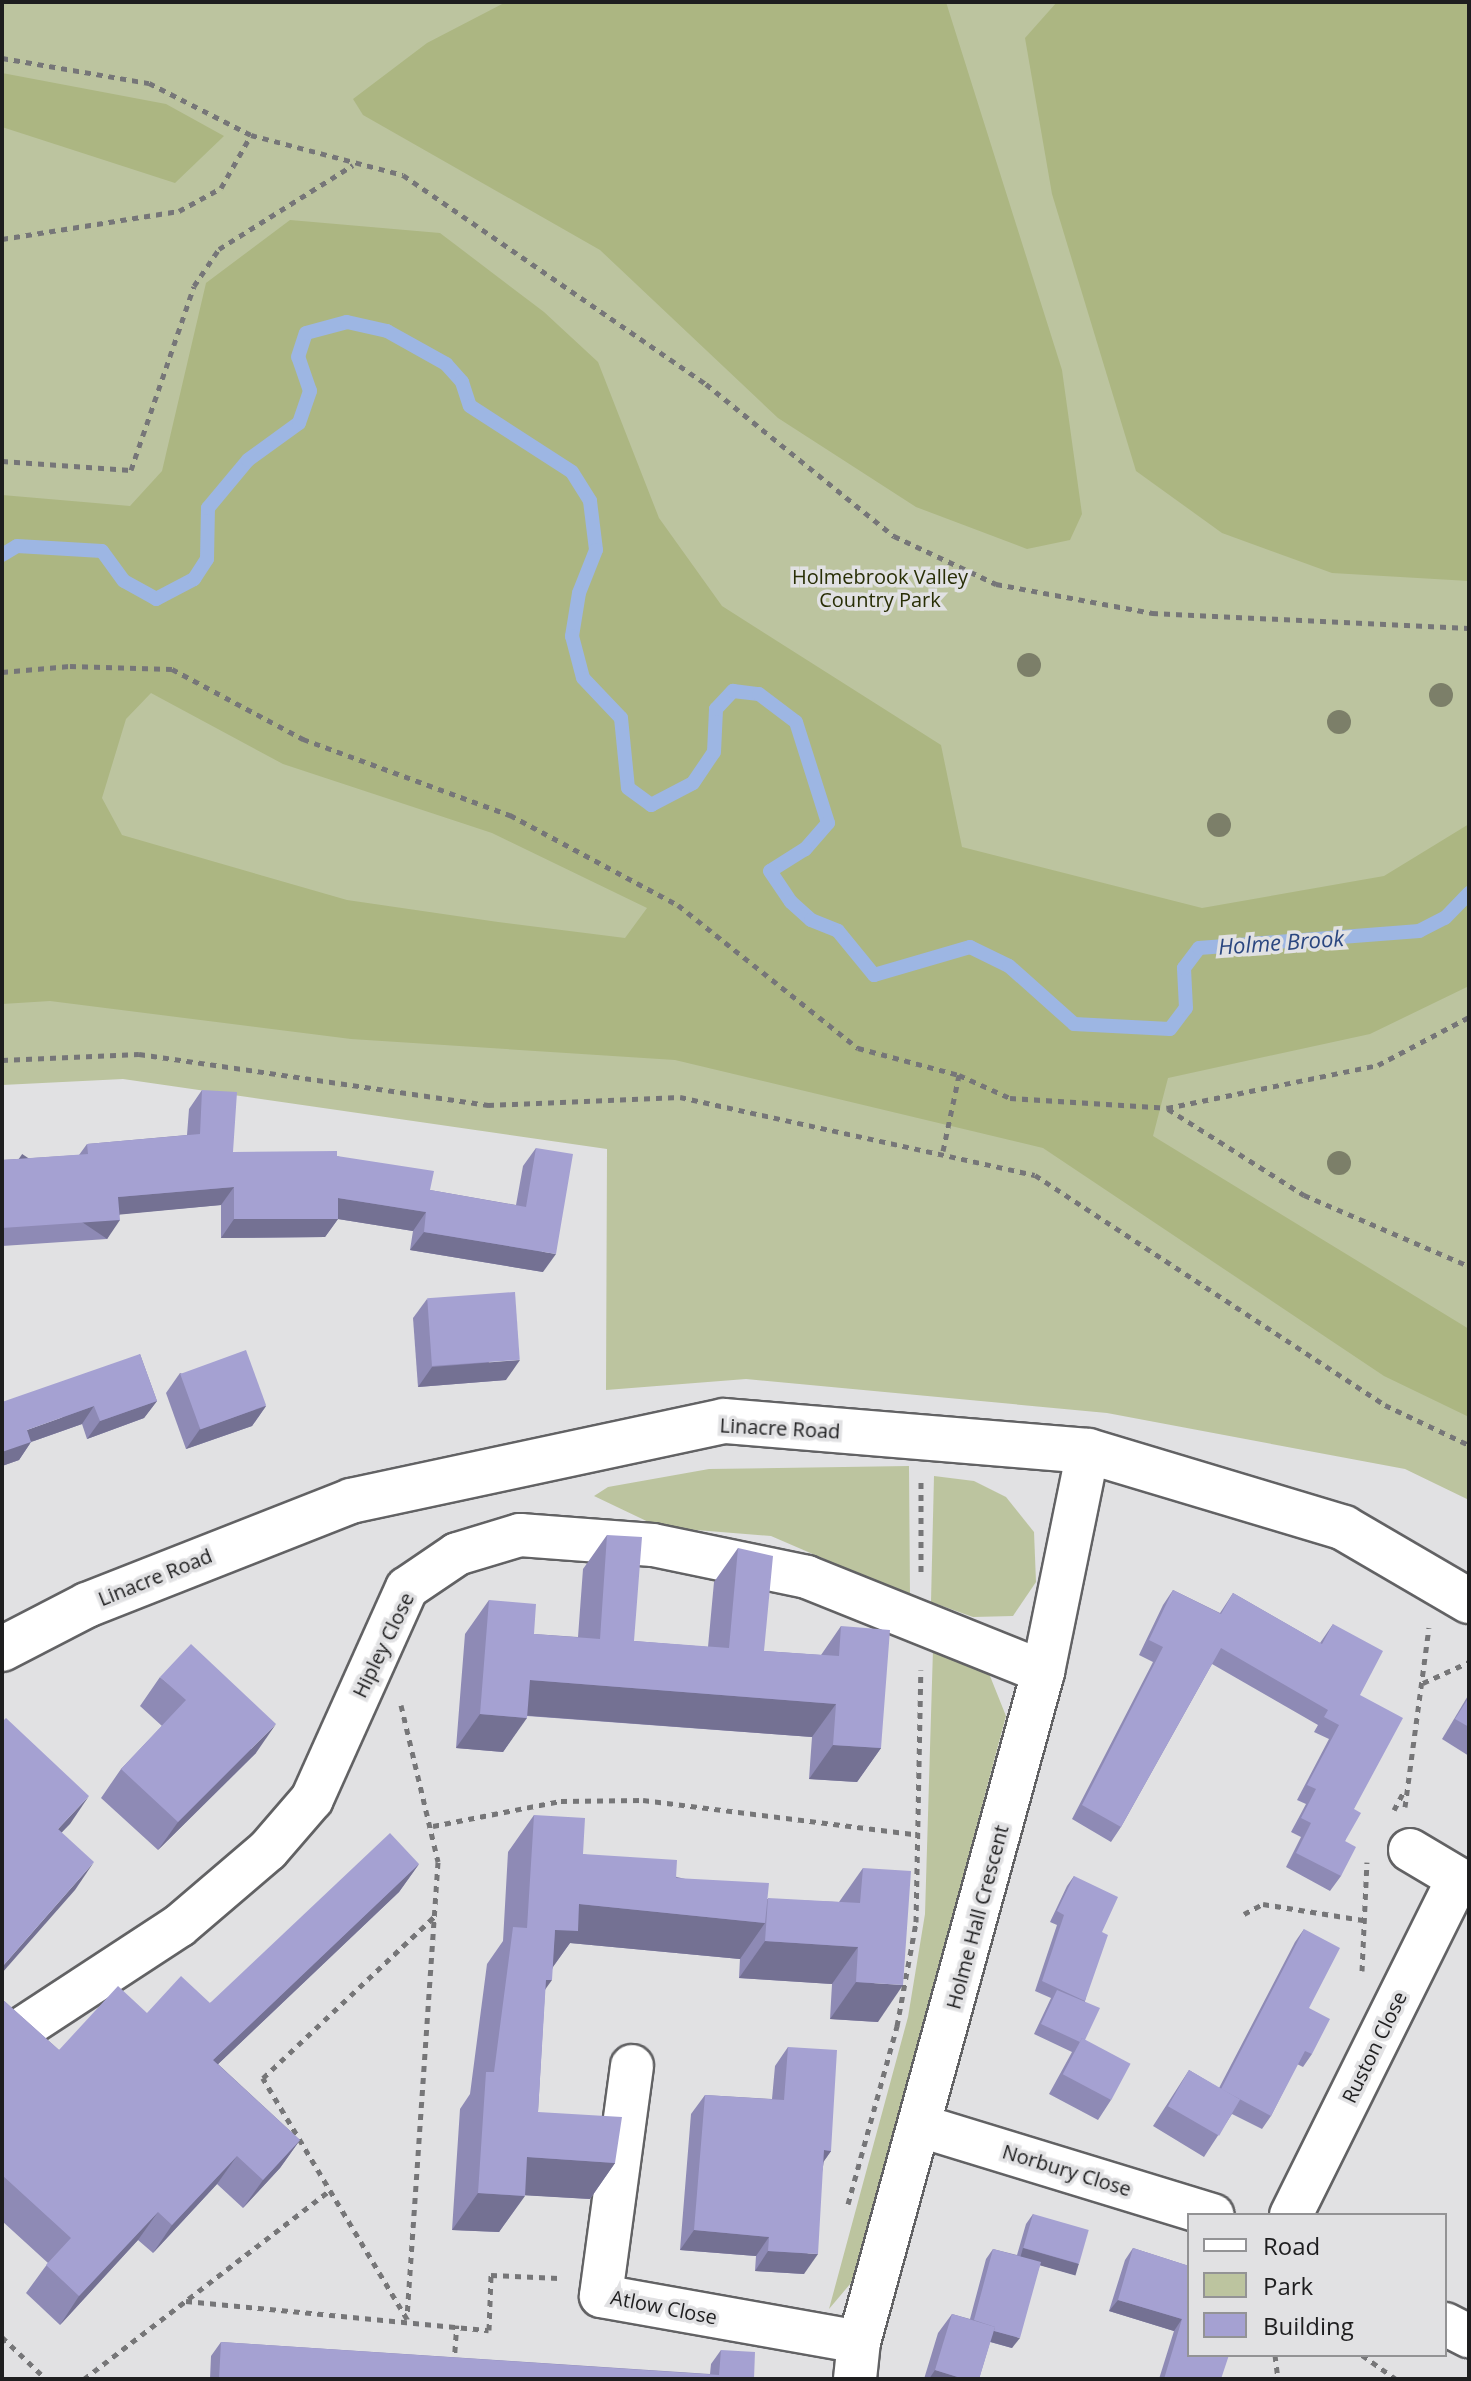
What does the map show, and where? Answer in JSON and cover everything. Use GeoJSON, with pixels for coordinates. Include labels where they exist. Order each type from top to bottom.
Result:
{"type":"FeatureCollection","features":[{"type":"Feature","properties":{"kind":"street","name":"Linacre Road"},"geometry":{"type":"LineString","coordinates":[[2,1649],[87,1605],[351,1501],[724,1421],[1088,1451],[1344,1528],[1454,1592]]}},
{"type":"Feature","properties":{"kind":"street","name":"Holme Hall Crescent"},"geometry":{"type":"LineString","coordinates":[[857,2360],[1043,1672],[1088,1451]]}},
{"type":"Feature","properties":{"kind":"street","name":"Hipley Close"},"geometry":{"type":"LineString","coordinates":[[23,2028],[179,1926],[268,1850],[312,1799],[407,1588],[457,1554],[520,1535],[653,1545],[807,1577],[1043,1672]]}},
{"type":"Feature","properties":{"kind":"street","name":"Ruston Close"},"geometry":{"type":"LineString","coordinates":[[1292,2213],[1463,1882],[1390,1841]]}},
{"type":"Feature","properties":{"kind":"street","name":"Atlow Close"},"geometry":{"type":"LineString","coordinates":[[632,2066],[601,2296],[857,2360]]}},
{"type":"Feature","properties":{"kind":"street","name":"Norbury Close"},"geometry":{"type":"LineString","coordinates":[[921,2126],[1206,2213]]}},
{"type":"Feature","properties":{"kind":"street"},"geometry":{"type":"LineString","coordinates":[[1447,2325],[1469,2336]]}},
{"type":"Feature","properties":{"kind":"path"},"geometry":{"type":"LineString","coordinates":[[2,58],[149,83],[251,135],[353,165],[403,175],[706,384],[894,536],[996,584],[1152,613],[1469,628]]}},
{"type":"Feature","properties":{"kind":"path"},"geometry":{"type":"LineString","coordinates":[[2,239],[179,211],[221,188],[251,135]]}},
{"type":"Feature","properties":{"kind":"path"},"geometry":{"type":"LineString","coordinates":[[2,461],[131,470],[194,286],[219,249],[353,165]]}},
{"type":"Feature","properties":{"kind":"path"},"geometry":{"type":"LineString","coordinates":[[2,672],[70,666],[172,669],[303,739],[510,815],[678,905],[858,1048],[959,1075],[1010,1098],[1167,1108],[1378,1065],[1469,1017]]}},
{"type":"Feature","properties":{"kind":"path"},"geometry":{"type":"LineString","coordinates":[[2,1060],[139,1054],[488,1105],[680,1097],[943,1151],[1035,1175],[1385,1405],[1469,1445]]}},
{"type":"Feature","properties":{"kind":"path"},"geometry":{"type":"LineString","coordinates":[[943,1151],[959,1075]]}},
{"type":"Feature","properties":{"kind":"path"},"geometry":{"type":"LineString","coordinates":[[1167,1108],[1304,1195],[1469,1266]]}},
{"type":"Feature","properties":{"kind":"path"},"geometry":{"type":"LineString","coordinates":[[846,2214],[897,2026],[916,1922],[921,1437]]}},
{"type":"Feature","properties":{"kind":"path"},"geometry":{"type":"LineString","coordinates":[[1361,1983],[1364,1868],[1390,1841],[1403,1793],[1423,1683],[1423,1652],[1454,1592]]}},
{"type":"Feature","properties":{"kind":"path"},"geometry":{"type":"LineString","coordinates":[[383,1640],[433,1826],[438,1862],[407,2319]]}},
{"type":"Feature","properties":{"kind":"path"},"geometry":{"type":"LineString","coordinates":[[1423,1683],[1469,1662]]}},
{"type":"Feature","properties":{"kind":"path"},"geometry":{"type":"LineString","coordinates":[[1390,1841],[1403,1793]]}},
{"type":"Feature","properties":{"kind":"path"},"geometry":{"type":"LineString","coordinates":[[433,1826],[561,1801],[643,1800],[919,1835]]}},
{"type":"Feature","properties":{"kind":"path"},"geometry":{"type":"LineString","coordinates":[[1244,1914],[1263,1904],[1363,1920]]}},
{"type":"Feature","properties":{"kind":"path"},"geometry":{"type":"LineString","coordinates":[[407,2319],[263,2078],[436,1915]]}},
{"type":"Feature","properties":{"kind":"path"},"geometry":{"type":"LineString","coordinates":[[84,2379],[330,2190]]}},
{"type":"Feature","properties":{"kind":"path"},"geometry":{"type":"LineString","coordinates":[[186,2301],[407,2319],[489,2330],[491,2275],[565,2278],[609,2240]]}},
{"type":"Feature","properties":{"kind":"path"},"geometry":{"type":"LineString","coordinates":[[452,2379],[457,2325]]}},
{"type":"Feature","properties":{"kind":"path"},"geometry":{"type":"LineString","coordinates":[[2,2337],[46,2379]]}},
{"type":"Feature","properties":{"kind":"path"},"geometry":{"type":"LineString","coordinates":[[1275,2357],[1278,2379]]}},
{"type":"Feature","properties":{"kind":"path"},"geometry":{"type":"LineString","coordinates":[[1365,2357],[1396,2379]]}},
{"type":"Feature","properties":{"kind":"green space","name":"Holmebrook Valley Country Park"},"geometry":{"type":"Polygon","coordinates":[[[2,2],[1469,2],[1469,1500],[1405,1469],[1107,1413],[746,1379],[606,1390],[607,1149],[123,1079],[2,1085],[2,2]]]}},
{"type":"Feature","properties":{"kind":"green space"},"geometry":{"type":"Polygon","coordinates":[[[506,2],[946,2],[1062,370],[1082,514],[1070,540],[1027,549],[916,507],[778,418],[600,250],[363,115],[353,99],[427,43],[506,2]]]}},
{"type":"Feature","properties":{"kind":"green space"},"geometry":{"type":"Polygon","coordinates":[[[1057,2],[1469,2],[1469,581],[1332,573],[1222,533],[1136,471],[1052,194],[1025,38],[1057,2]]]}},
{"type":"Feature","properties":{"kind":"green space"},"geometry":{"type":"Polygon","coordinates":[[[2,73],[166,104],[224,136],[175,183],[2,127],[2,73]]]}},
{"type":"Feature","properties":{"kind":"green space"},"geometry":{"type":"Polygon","coordinates":[[[290,220],[440,233],[544,312],[598,362],[659,518],[722,606],[941,745],[962,847],[1202,908],[1384,876],[1469,824],[1469,986],[1370,1034],[1168,1078],[1153,1136],[1469,1329],[1469,1417],[1384,1376],[1043,1148],[675,1060],[351,1039],[50,1001],[2,1004],[2,495],[130,506],[162,471],[206,283],[290,220]],[[151,693],[126,719],[102,798],[122,835],[347,900],[625,938],[647,908],[492,833],[283,764],[151,693]]]}},
{"type":"Feature","properties":{"kind":"green space"},"geometry":{"type":"Polygon","coordinates":[[[909,1466],[910,1596],[771,1536],[659,1527],[594,1496],[608,1487],[709,1469],[909,1466]]]}},
{"type":"Feature","properties":{"kind":"green space"},"geometry":{"type":"Polygon","coordinates":[[[934,1476],[974,1481],[1006,1497],[1034,1532],[1036,1582],[1013,1616],[973,1617],[931,1602],[934,1476]]]}},
{"type":"Feature","properties":{"kind":"green space"},"geometry":{"type":"Polygon","coordinates":[[[933,1649],[968,1657],[990,1676],[1006,1716],[856,2277],[829,2309],[908,2017],[925,1914],[933,1649]]]}},
{"type":"Feature","properties":{"kind":"building"},"geometry":{"type":"Polygon","coordinates":[[[202,1090],[237,1092],[233,1152],[337,1151],[337,1156],[434,1171],[430,1190],[526,1207],[536,1148],[573,1154],[556,1254],[424,1232],[426,1212],[338,1198],[338,1219],[234,1219],[234,1187],[118,1197],[120,1220],[2,1228],[2,1160],[88,1154],[87,1144],[200,1134],[202,1090]]]}},
{"type":"Feature","properties":{"kind":"building"},"geometry":{"type":"Polygon","coordinates":[[[515,1292],[520,1360],[432,1366],[427,1298],[515,1292]]]}},
{"type":"Feature","properties":{"kind":"building"},"geometry":{"type":"Polygon","coordinates":[[[246,1350],[266,1405],[200,1429],[180,1374],[246,1350]]]}},
{"type":"Feature","properties":{"kind":"building"},"geometry":{"type":"Polygon","coordinates":[[[140,1354],[157,1401],[100,1421],[94,1406],[27,1430],[31,1442],[2,1452],[2,1402],[140,1354]]]}},
{"type":"Feature","properties":{"kind":"building"},"geometry":{"type":"Polygon","coordinates":[[[607,1535],[642,1537],[634,1641],[729,1648],[738,1548],[773,1556],[764,1651],[839,1656],[841,1626],[890,1630],[881,1748],[833,1745],[836,1704],[530,1680],[527,1718],[480,1714],[489,1600],[536,1604],[534,1634],[600,1639],[607,1535]]]}},
{"type":"Feature","properties":{"kind":"building"},"geometry":{"type":"Polygon","coordinates":[[[1173,1590],[1221,1614],[1233,1593],[1322,1644],[1333,1624],[1383,1651],[1360,1695],[1403,1718],[1354,1809],[1361,1813],[1345,1841],[1356,1847],[1341,1876],[1296,1853],[1311,1823],[1301,1818],[1316,1789],[1307,1785],[1339,1725],[1324,1717],[1328,1710],[1221,1648],[1121,1827],[1082,1805],[1163,1647],[1149,1640],[1173,1590]]]}},
{"type":"Feature","properties":{"kind":"building"},"geometry":{"type":"Polygon","coordinates":[[[191,1644],[276,1724],[178,1822],[121,1769],[186,1700],[160,1677],[191,1644]]]}},
{"type":"Feature","properties":{"kind":"building"},"geometry":{"type":"Polygon","coordinates":[[[1469,1697],[1469,1727],[1455,1719],[1469,1697]]]}},
{"type":"Feature","properties":{"kind":"building"},"geometry":{"type":"Polygon","coordinates":[[[6,1718],[89,1796],[58,1829],[94,1862],[2,1967],[2,1722],[6,1718]]]}},
{"type":"Feature","properties":{"kind":"building"},"geometry":{"type":"Polygon","coordinates":[[[534,1815],[585,1818],[583,1854],[677,1860],[676,1878],[769,1883],[765,1923],[579,1904],[578,1931],[555,1930],[552,1980],[546,1980],[538,2112],[622,2117],[615,2163],[527,2157],[525,2196],[478,2193],[486,2072],[494,2072],[513,1927],[527,1928],[534,1815]]]}},
{"type":"Feature","properties":{"kind":"building"},"geometry":{"type":"Polygon","coordinates":[[[390,1833],[419,1864],[213,2060],[300,2140],[263,2180],[237,2156],[172,2225],[158,2212],[79,2296],[46,2265],[71,2238],[2,2175],[2,1999],[59,2050],[118,1986],[147,2013],[181,1976],[210,2003],[390,1833]]]}},
{"type":"Feature","properties":{"kind":"building"},"geometry":{"type":"Polygon","coordinates":[[[863,1868],[911,1871],[903,1985],[856,1982],[858,1947],[765,1941],[768,1898],[860,1903],[863,1868]]]}},
{"type":"Feature","properties":{"kind":"building"},"geometry":{"type":"Polygon","coordinates":[[[1074,1876],[1118,1897],[1102,1932],[1108,1935],[1085,2001],[1042,1981],[1064,1915],[1057,1911],[1074,1876]]]}},
{"type":"Feature","properties":{"kind":"building"},"geometry":{"type":"Polygon","coordinates":[[[1304,1929],[1340,1948],[1309,2008],[1330,2019],[1312,2054],[1305,2051],[1271,2116],[1221,2089],[1304,1929]]]}},
{"type":"Feature","properties":{"kind":"building"},"geometry":{"type":"Polygon","coordinates":[[[1057,1990],[1100,2008],[1085,2040],[1082,2038],[1080,2042],[1041,2024],[1057,1990]]]}},
{"type":"Feature","properties":{"kind":"building"},"geometry":{"type":"Polygon","coordinates":[[[1082,2038],[1131,2064],[1111,2100],[1063,2074],[1082,2038]]]}},
{"type":"Feature","properties":{"kind":"building"},"geometry":{"type":"Polygon","coordinates":[[[788,2047],[837,2050],[831,2151],[824,2150],[818,2254],[768,2251],[769,2237],[694,2230],[705,2095],[784,2100],[788,2047]]]}},
{"type":"Feature","properties":{"kind":"building"},"geometry":{"type":"Polygon","coordinates":[[[1189,2070],[1240,2100],[1219,2136],[1168,2106],[1189,2070]]]}},
{"type":"Feature","properties":{"kind":"building"},"geometry":{"type":"Polygon","coordinates":[[[1033,2214],[1089,2230],[1079,2264],[1023,2248],[1033,2214]]]}},
{"type":"Feature","properties":{"kind":"building"},"geometry":{"type":"Polygon","coordinates":[[[1133,2248],[1187,2265],[1187,2357],[1228,2357],[1221,2379],[1164,2379],[1182,2319],[1118,2300],[1133,2248]]]}},
{"type":"Feature","properties":{"kind":"building"},"geometry":{"type":"Polygon","coordinates":[[[993,2249],[1041,2262],[1020,2338],[994,2331],[995,2327],[974,2320],[993,2249]]]}},
{"type":"Feature","properties":{"kind":"building"},"geometry":{"type":"Polygon","coordinates":[[[952,2314],[995,2327],[979,2379],[964,2379],[935,2370],[952,2314]]]}},
{"type":"Feature","properties":{"kind":"building"},"geometry":{"type":"Polygon","coordinates":[[[221,2342],[719,2375],[721,2350],[755,2352],[754,2379],[219,2379],[221,2342]]]}},
{"type":"Feature","properties":{"kind":"waterway","name":"Holme Brook"},"geometry":{"type":"LineString","coordinates":[[2,555],[17,546],[102,551],[124,581],[156,599],[194,579],[207,559],[208,508],[248,460],[299,423],[310,391],[298,357],[306,333],[347,322],[387,331],[446,364],[462,382],[470,406],[572,472],[590,501],[596,550],[579,593],[572,636],[583,678],[621,718],[628,788],[651,805],[693,783],[714,752],[716,709],[733,691],[759,694],[796,722],[828,823],[805,849],[770,871],[791,902],[811,920],[838,931],[874,975],[970,947],[1009,966],[1074,1024],[1170,1029],[1186,1008],[1184,968],[1199,948],[1419,931],[1445,918],[1469,893]]}}]}
